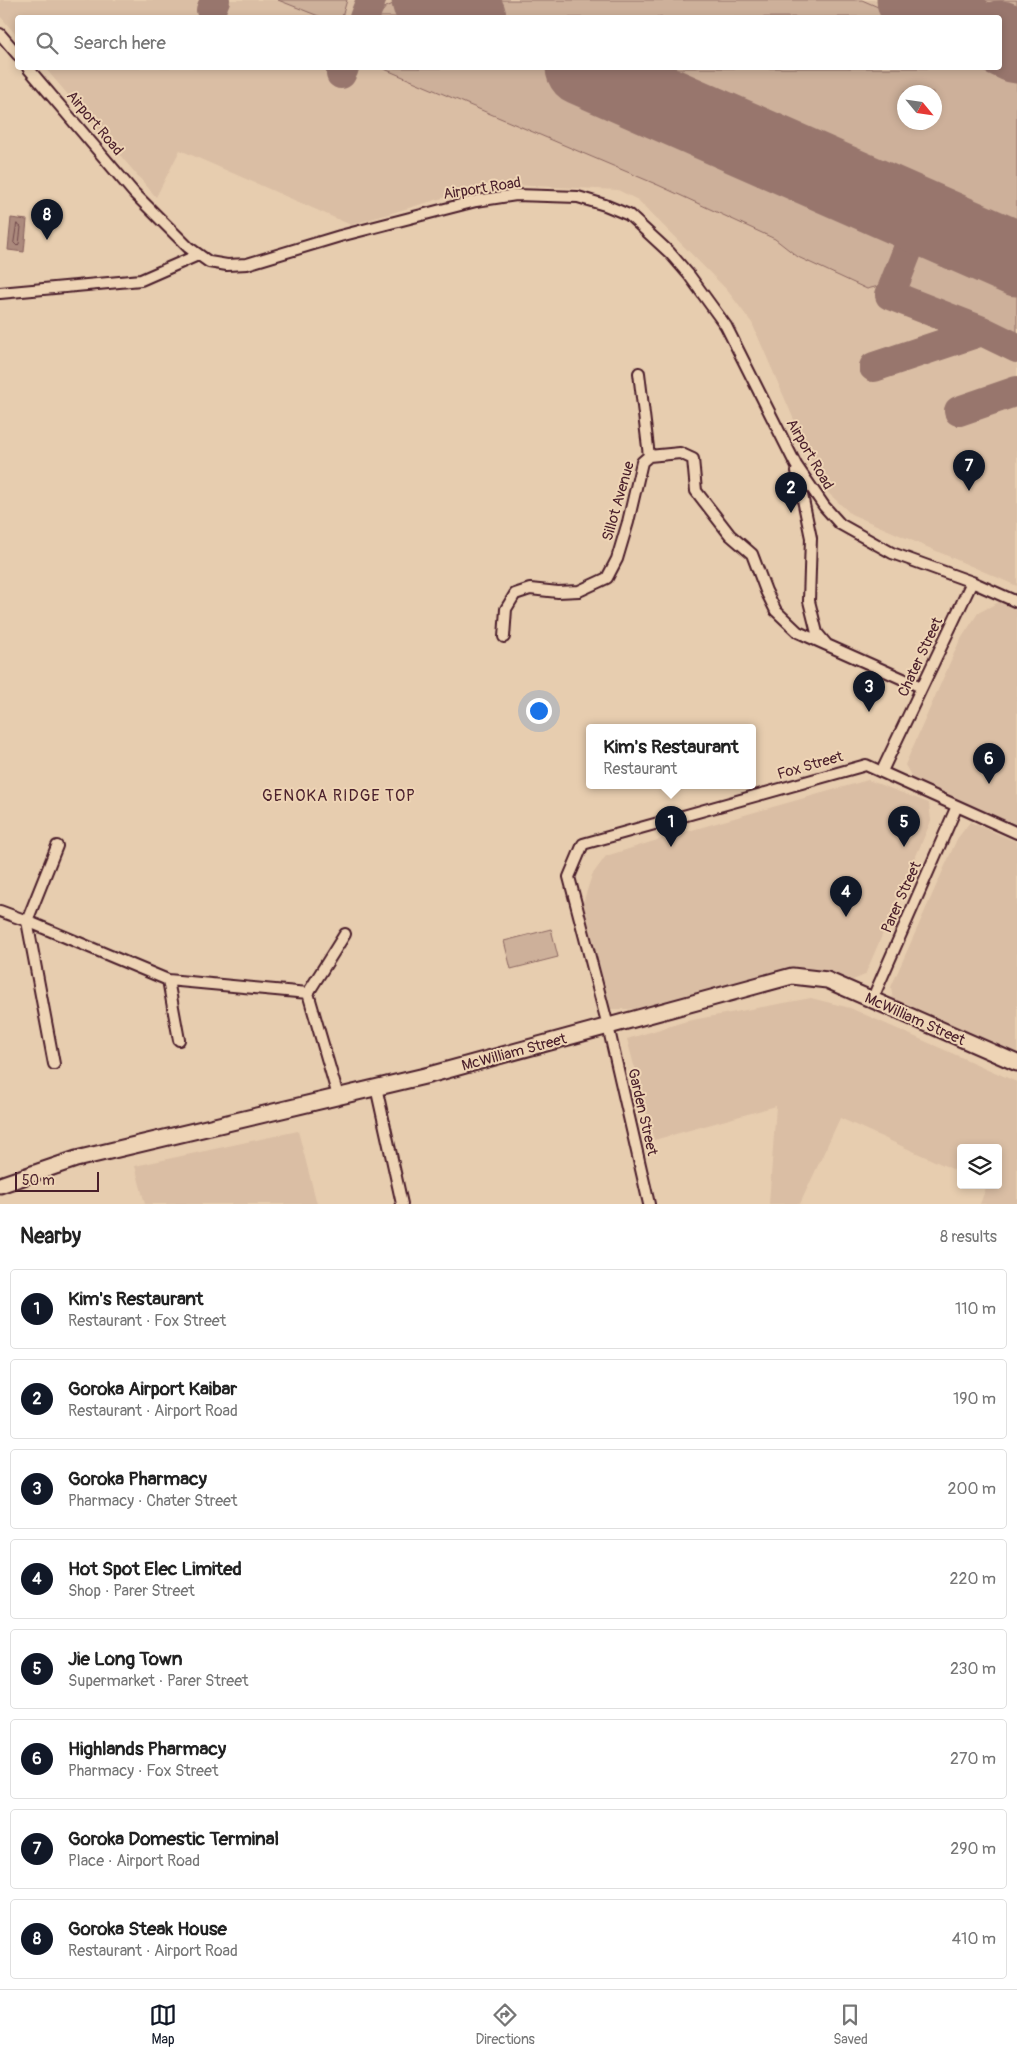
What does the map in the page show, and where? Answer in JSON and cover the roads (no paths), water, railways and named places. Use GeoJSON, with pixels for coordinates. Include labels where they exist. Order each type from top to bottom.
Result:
{"type":"FeatureCollection","features":[{"type":"Feature","properties":{"kind":"street"},"geometry":{"type":"LineString","coordinates":[[0,34],[15,52]]}},
{"type":"Feature","properties":{"kind":"street","name":"Airport Road"},"geometry":{"type":"LineString","coordinates":[[30,70],[134,193],[188,247],[208,262],[228,265],[248,264],[340,236],[476,201],[516,195],[578,197],[606,205],[629,216],[670,253],[689,275],[726,326],[796,465],[824,506],[840,524],[892,553],[972,582],[1017,602]]}},
{"type":"Feature","properties":{"kind":"street"},"geometry":{"type":"LineString","coordinates":[[0,293],[142,280],[198,255]]}},
{"type":"Feature","properties":{"kind":"street"},"geometry":{"type":"LineString","coordinates":[[640,373],[648,456]]}},
{"type":"Feature","properties":{"kind":"street","name":"Sillot Avenue"},"geometry":{"type":"LineString","coordinates":[[504,637],[506,609],[515,594],[530,590],[579,591],[606,578],[617,559],[642,462],[648,456],[680,454],[692,459],[696,491],[730,535],[752,554],[766,591],[776,610],[798,632],[827,645]]}},
{"type":"Feature","properties":{"kind":"street"},"geometry":{"type":"LineString","coordinates":[[796,465],[811,538],[809,601],[817,633],[827,645],[921,688]]}},
{"type":"Feature","properties":{"kind":"street","name":"Chater Street"},"geometry":{"type":"LineString","coordinates":[[882,771],[972,582]]}},
{"type":"Feature","properties":{"kind":"street","name":"Fox Street"},"geometry":{"type":"LineString","coordinates":[[608,1026],[569,877],[583,844],[866,764],[1017,833]]}},
{"type":"Feature","properties":{"kind":"street","name":"Parer Street"},"geometry":{"type":"LineString","coordinates":[[872,1000],[957,806]]}},
{"type":"Feature","properties":{"kind":"street"},"geometry":{"type":"LineString","coordinates":[[54,1064],[27,921],[57,846]]}},
{"type":"Feature","properties":{"kind":"street"},"geometry":{"type":"LineString","coordinates":[[0,911],[168,980],[308,993]]}},
{"type":"Feature","properties":{"kind":"street"},"geometry":{"type":"LineString","coordinates":[[338,1096],[308,993],[345,934]]}},
{"type":"Feature","properties":{"kind":"street","name":"McWilliam Street"},"geometry":{"type":"LineString","coordinates":[[0,1185],[76,1159],[376,1088],[792,976],[827,980],[1017,1063]]}},
{"type":"Feature","properties":{"kind":"street"},"geometry":{"type":"LineString","coordinates":[[168,980],[179,1040]]}},
{"type":"Feature","properties":{"kind":"street","name":"Garden Street"},"geometry":{"type":"LineString","coordinates":[[608,1026],[649,1204]]}},
{"type":"Feature","properties":{"kind":"street"},"geometry":{"type":"LineString","coordinates":[[376,1088],[402,1204]]}},
{"type":"Feature","properties":{"kind":"water"},"geometry":{"type":"Polygon","coordinates":[[[11,218],[27,220],[24,252],[8,250],[11,218]]]}},
{"type":"Feature","properties":{"kind":"place","name":"Goroka Steak House"},"geometry":{"type":"Point","coordinates":[47,240]}},
{"type":"Feature","properties":{"kind":"place","name":"Goroka Domestic Terminal"},"geometry":{"type":"Point","coordinates":[969,491]}},
{"type":"Feature","properties":{"kind":"place","name":"Goroka Airport Kaibar"},"geometry":{"type":"Point","coordinates":[791,513]}},
{"type":"Feature","properties":{"kind":"place","name":"Goroka Pharmacy"},"geometry":{"type":"Point","coordinates":[869,712]}},
{"type":"Feature","properties":{"kind":"place","name":"Highlands Pharmacy"},"geometry":{"type":"Point","coordinates":[989,784]}},
{"type":"Feature","properties":{"kind":"place","name":"Kim's Restaurant"},"geometry":{"type":"Point","coordinates":[671,847]}},
{"type":"Feature","properties":{"kind":"place","name":"Jie Long Town"},"geometry":{"type":"Point","coordinates":[904,847]}},
{"type":"Feature","properties":{"kind":"place","name":"Hot Spot Elec Limited"},"geometry":{"type":"Point","coordinates":[846,917]}},
{"type":"Feature","properties":{"kind":"district","name":"GENOKA RIDGE TOP"},"geometry":{"type":"Point","coordinates":[339,795]}}]}
